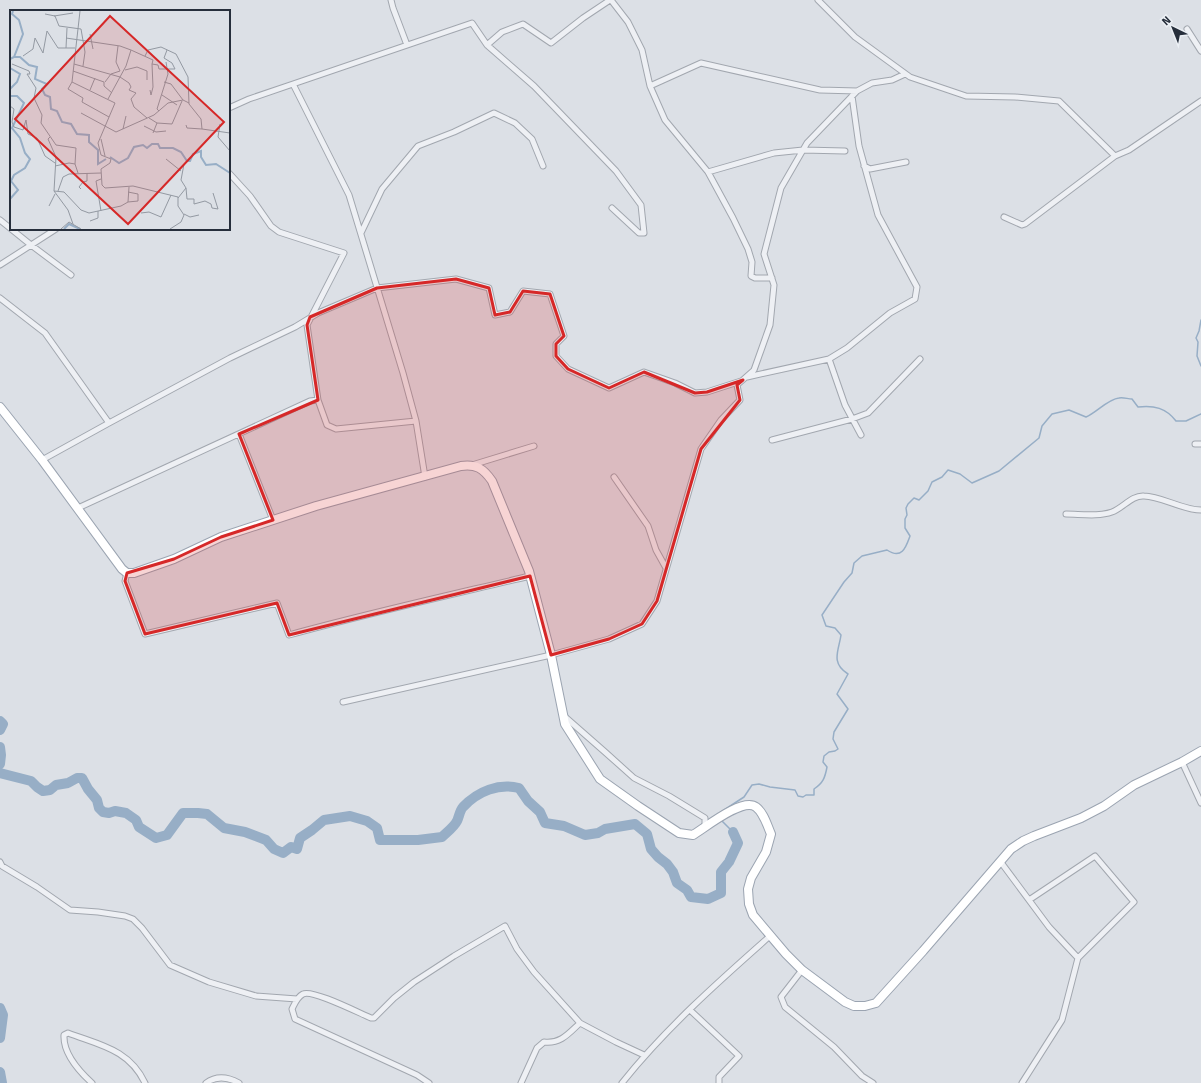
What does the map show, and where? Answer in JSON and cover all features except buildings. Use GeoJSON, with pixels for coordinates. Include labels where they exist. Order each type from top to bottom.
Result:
{"type":"FeatureCollection","features":[{"type":"Feature","properties":{"kind":"main road"},"geometry":{"type":"LineString","coordinates":[[0,407],[42,460],[122,569],[128,573],[174,559],[221,536],[316,506],[461,466],[472,464],[483,470],[492,481],[530,576],[551,655],[565,724],[600,779],[679,833],[693,835],[736,807],[747,804],[755,806],[762,812],[771,834],[766,852],[751,878],[748,889],[749,904],[754,915],[770,936],[802,970],[845,1002],[854,1006],[865,1006],[876,1003],[1011,849],[1023,841],[1081,818],[1104,806],[1134,785],[1182,762],[1201,751]]}},
{"type":"Feature","properties":{"kind":"street"},"geometry":{"type":"LineString","coordinates":[[391,0],[407,45]]}},
{"type":"Feature","properties":{"kind":"street"},"geometry":{"type":"LineString","coordinates":[[487,45],[502,32],[523,24],[551,43],[583,18],[610,0],[628,22],[642,50],[650,86],[665,120],[708,172],[733,218],[748,249],[752,262],[751,276],[755,278],[772,278]]}},
{"type":"Feature","properties":{"kind":"street"},"geometry":{"type":"LineString","coordinates":[[818,0],[855,37],[910,77],[966,96],[1015,97],[1059,101],[1115,156]]}},
{"type":"Feature","properties":{"kind":"street"},"geometry":{"type":"LineString","coordinates":[[230,108],[249,99],[472,23],[487,45],[534,86],[616,171],[641,205],[644,233],[639,233],[612,208]]}},
{"type":"Feature","properties":{"kind":"street"},"geometry":{"type":"LineString","coordinates":[[1187,29],[1201,51]]}},
{"type":"Feature","properties":{"kind":"street"},"geometry":{"type":"LineString","coordinates":[[650,86],[701,64],[820,90],[857,92]]}},
{"type":"Feature","properties":{"kind":"street"},"geometry":{"type":"LineString","coordinates":[[343,702],[551,655],[609,639],[642,624],[657,601],[701,449],[722,420],[740,400],[738,385],[754,370],[770,325],[774,285],[764,254],[781,188],[807,143],[852,96],[872,83],[892,80],[905,74]]}},
{"type":"Feature","properties":{"kind":"street"},"geometry":{"type":"LineString","coordinates":[[292,84],[349,195],[375,278],[376,288],[403,372],[416,421],[424,477]]}},
{"type":"Feature","properties":{"kind":"street"},"geometry":{"type":"LineString","coordinates":[[42,460],[230,358],[295,327],[318,313],[376,288],[456,279],[489,288],[495,315],[510,312],[523,291],[550,294],[564,336],[556,344],[556,356],[568,369],[610,388],[644,372],[675,383],[695,393],[707,392],[745,379],[829,359],[847,348],[890,313],[915,299],[917,287],[878,216],[859,146],[852,96]]}},
{"type":"Feature","properties":{"kind":"street"},"geometry":{"type":"LineString","coordinates":[[1004,217],[1022,225],[1025,224],[1115,156],[1129,150],[1201,101]]}},
{"type":"Feature","properties":{"kind":"street"},"geometry":{"type":"LineString","coordinates":[[361,233],[382,189],[418,146],[454,132],[494,113],[515,123],[532,139],[543,166]]}},
{"type":"Feature","properties":{"kind":"street"},"geometry":{"type":"LineString","coordinates":[[708,172],[774,153],[803,150],[845,151]]}},
{"type":"Feature","properties":{"kind":"street"},"geometry":{"type":"LineString","coordinates":[[864,166],[870,169],[906,162]]}},
{"type":"Feature","properties":{"kind":"street"},"geometry":{"type":"LineString","coordinates":[[230,174],[250,196],[271,226],[279,232],[344,253],[310,317],[308,325],[318,400],[327,425],[336,429],[416,421]]}},
{"type":"Feature","properties":{"kind":"street"},"geometry":{"type":"LineString","coordinates":[[0,220],[10,228]]}},
{"type":"Feature","properties":{"kind":"street"},"geometry":{"type":"LineString","coordinates":[[12,230],[71,275]]}},
{"type":"Feature","properties":{"kind":"street"},"geometry":{"type":"LineString","coordinates":[[0,264],[54,230]]}},
{"type":"Feature","properties":{"kind":"street"},"geometry":{"type":"LineString","coordinates":[[0,298],[45,333],[109,423]]}},
{"type":"Feature","properties":{"kind":"street"},"geometry":{"type":"LineString","coordinates":[[829,359],[845,405],[861,435]]}},
{"type":"Feature","properties":{"kind":"street"},"geometry":{"type":"LineString","coordinates":[[772,440],[852,419],[868,413],[920,359]]}},
{"type":"Feature","properties":{"kind":"street"},"geometry":{"type":"LineString","coordinates":[[78,508],[310,401],[318,400]]}},
{"type":"Feature","properties":{"kind":"street"},"geometry":{"type":"LineString","coordinates":[[239,434],[273,520]]}},
{"type":"Feature","properties":{"kind":"street"},"geometry":{"type":"LineString","coordinates":[[472,464],[534,446]]}},
{"type":"Feature","properties":{"kind":"street"},"geometry":{"type":"LineString","coordinates":[[614,477],[648,526],[656,550],[666,568]]}},
{"type":"Feature","properties":{"kind":"street"},"geometry":{"type":"LineString","coordinates":[[1066,514],[1094,515],[1112,512],[1135,498],[1144,496],[1178,506],[1201,510]]}},
{"type":"Feature","properties":{"kind":"street"},"geometry":{"type":"LineString","coordinates":[[128,573],[125,581],[145,634],[277,603],[289,635],[348,619],[530,576]]}},
{"type":"Feature","properties":{"kind":"street"},"geometry":{"type":"LineString","coordinates":[[564,716],[634,778],[669,796],[705,818],[708,826]]}},
{"type":"Feature","properties":{"kind":"street"},"geometry":{"type":"LineString","coordinates":[[1182,762],[1201,802]]}},
{"type":"Feature","properties":{"kind":"street"},"geometry":{"type":"LineString","coordinates":[[1022,1083],[1062,1020],[1078,958],[1134,902],[1095,856],[1030,900]]}},
{"type":"Feature","properties":{"kind":"street"},"geometry":{"type":"LineString","coordinates":[[1000,861],[1049,926],[1078,958]]}},
{"type":"Feature","properties":{"kind":"street"},"geometry":{"type":"LineString","coordinates":[[0,862],[2,866],[37,887],[70,910],[98,912],[125,916],[133,919],[142,928],[170,965],[209,982],[256,996],[297,999]]}},
{"type":"Feature","properties":{"kind":"street"},"geometry":{"type":"LineString","coordinates":[[429,1083],[417,1075],[295,1019],[292,1009],[297,999],[306,993],[316,994],[370,1018],[374,1018],[394,998],[414,982],[505,926],[517,950],[534,972],[580,1023],[644,1055]]}},
{"type":"Feature","properties":{"kind":"street"},"geometry":{"type":"LineString","coordinates":[[622,1083],[644,1055],[733,969],[770,936]]}},
{"type":"Feature","properties":{"kind":"street"},"geometry":{"type":"LineString","coordinates":[[802,970],[781,997],[785,1007],[834,1048],[862,1076],[873,1083]]}},
{"type":"Feature","properties":{"kind":"street"},"geometry":{"type":"LineString","coordinates":[[690,1010],[739,1056],[719,1078],[719,1083]]}},
{"type":"Feature","properties":{"kind":"street"},"geometry":{"type":"LineString","coordinates":[[521,1083],[537,1048],[544,1042],[553,1043],[564,1038],[580,1023]]}},
{"type":"Feature","properties":{"kind":"street"},"geometry":{"type":"LineString","coordinates":[[92,1083],[82,1074],[63,1042],[64,1035],[68,1033],[100,1044],[120,1053],[140,1074],[145,1083]]}},
{"type":"Feature","properties":{"kind":"street"},"geometry":{"type":"LineString","coordinates":[[206,1083],[212,1079],[230,1078],[239,1083]]}},
{"type":"Feature","properties":{"kind":"highlighted area"},"geometry":{"type":"Polygon","coordinates":[[[456,279],[489,288],[495,315],[510,312],[523,291],[550,294],[564,336],[556,344],[556,356],[568,369],[609,388],[644,372],[695,393],[707,392],[743,380],[737,385],[740,400],[701,449],[657,601],[642,624],[609,639],[551,655],[530,576],[289,635],[277,603],[145,634],[125,581],[127,573],[174,559],[221,537],[273,520],[239,434],[318,400],[307,325],[310,317],[377,288],[456,279]]]}},
{"type":"Feature","properties":{"kind":"waterway"},"geometry":{"type":"LineString","coordinates":[[1201,320],[1196,338],[1198,342],[1197,356],[1201,366]]}},
{"type":"Feature","properties":{"kind":"waterway"},"geometry":{"type":"LineString","coordinates":[[721,812],[744,797],[752,785],[759,784],[795,790],[798,796],[803,797],[806,795],[814,795],[814,789],[822,782],[827,767],[823,762],[824,756],[829,752],[838,749],[833,739],[834,732],[848,709],[837,694],[848,674],[842,670],[837,661],[841,635],[835,628],[826,626],[822,615],[844,582],[852,573],[854,563],[862,556],[887,550],[896,554],[903,551],[910,536],[905,528],[905,519],[907,515],[906,508],[914,498],[919,500],[928,491],[932,482],[942,477],[948,470],[960,474],[972,483],[999,471],[1039,438],[1042,426],[1052,414],[1069,410],[1086,417],[1106,403],[1122,398],[1132,399],[1138,407],[1154,407],[1164,410],[1176,421],[1186,421],[1201,414]]}},
{"type":"Feature","properties":{"kind":"waterway"},"geometry":{"type":"LineString","coordinates":[[0,721],[3,724],[0,730]]}},
{"type":"Feature","properties":{"kind":"waterway"},"geometry":{"type":"LineString","coordinates":[[0,747],[0,764]]}},
{"type":"Feature","properties":{"kind":"waterway"},"geometry":{"type":"LineString","coordinates":[[0,773],[31,781],[43,791],[50,790],[56,785],[68,783],[77,778],[82,778],[88,789],[97,800],[99,808],[103,812],[109,813],[115,811],[126,813],[136,820],[139,827],[156,838],[167,835],[183,813],[207,814],[224,828],[245,832],[266,840],[274,849],[283,853],[291,847],[297,849],[300,838],[324,820],[350,816],[367,821],[377,828],[380,840],[418,840],[442,837],[456,823],[463,807],[475,797],[496,788],[519,788],[528,801],[540,812],[545,823],[564,826],[585,835],[598,833],[605,829],[635,824],[647,834],[651,849],[667,864],[673,872],[677,883],[687,890],[691,897],[708,899],[721,893],[721,872],[729,862],[738,843],[733,832]]}},
{"type":"Feature","properties":{"kind":"waterway"},"geometry":{"type":"LineString","coordinates":[[721,820],[733,832]]}},
{"type":"Feature","properties":{"kind":"waterway"},"geometry":{"type":"LineString","coordinates":[[0,1008],[3,1015],[0,1038]]}},
{"type":"Feature","properties":{"kind":"waterway"},"geometry":{"type":"LineString","coordinates":[[0,1072],[2,1083]]}}]}
